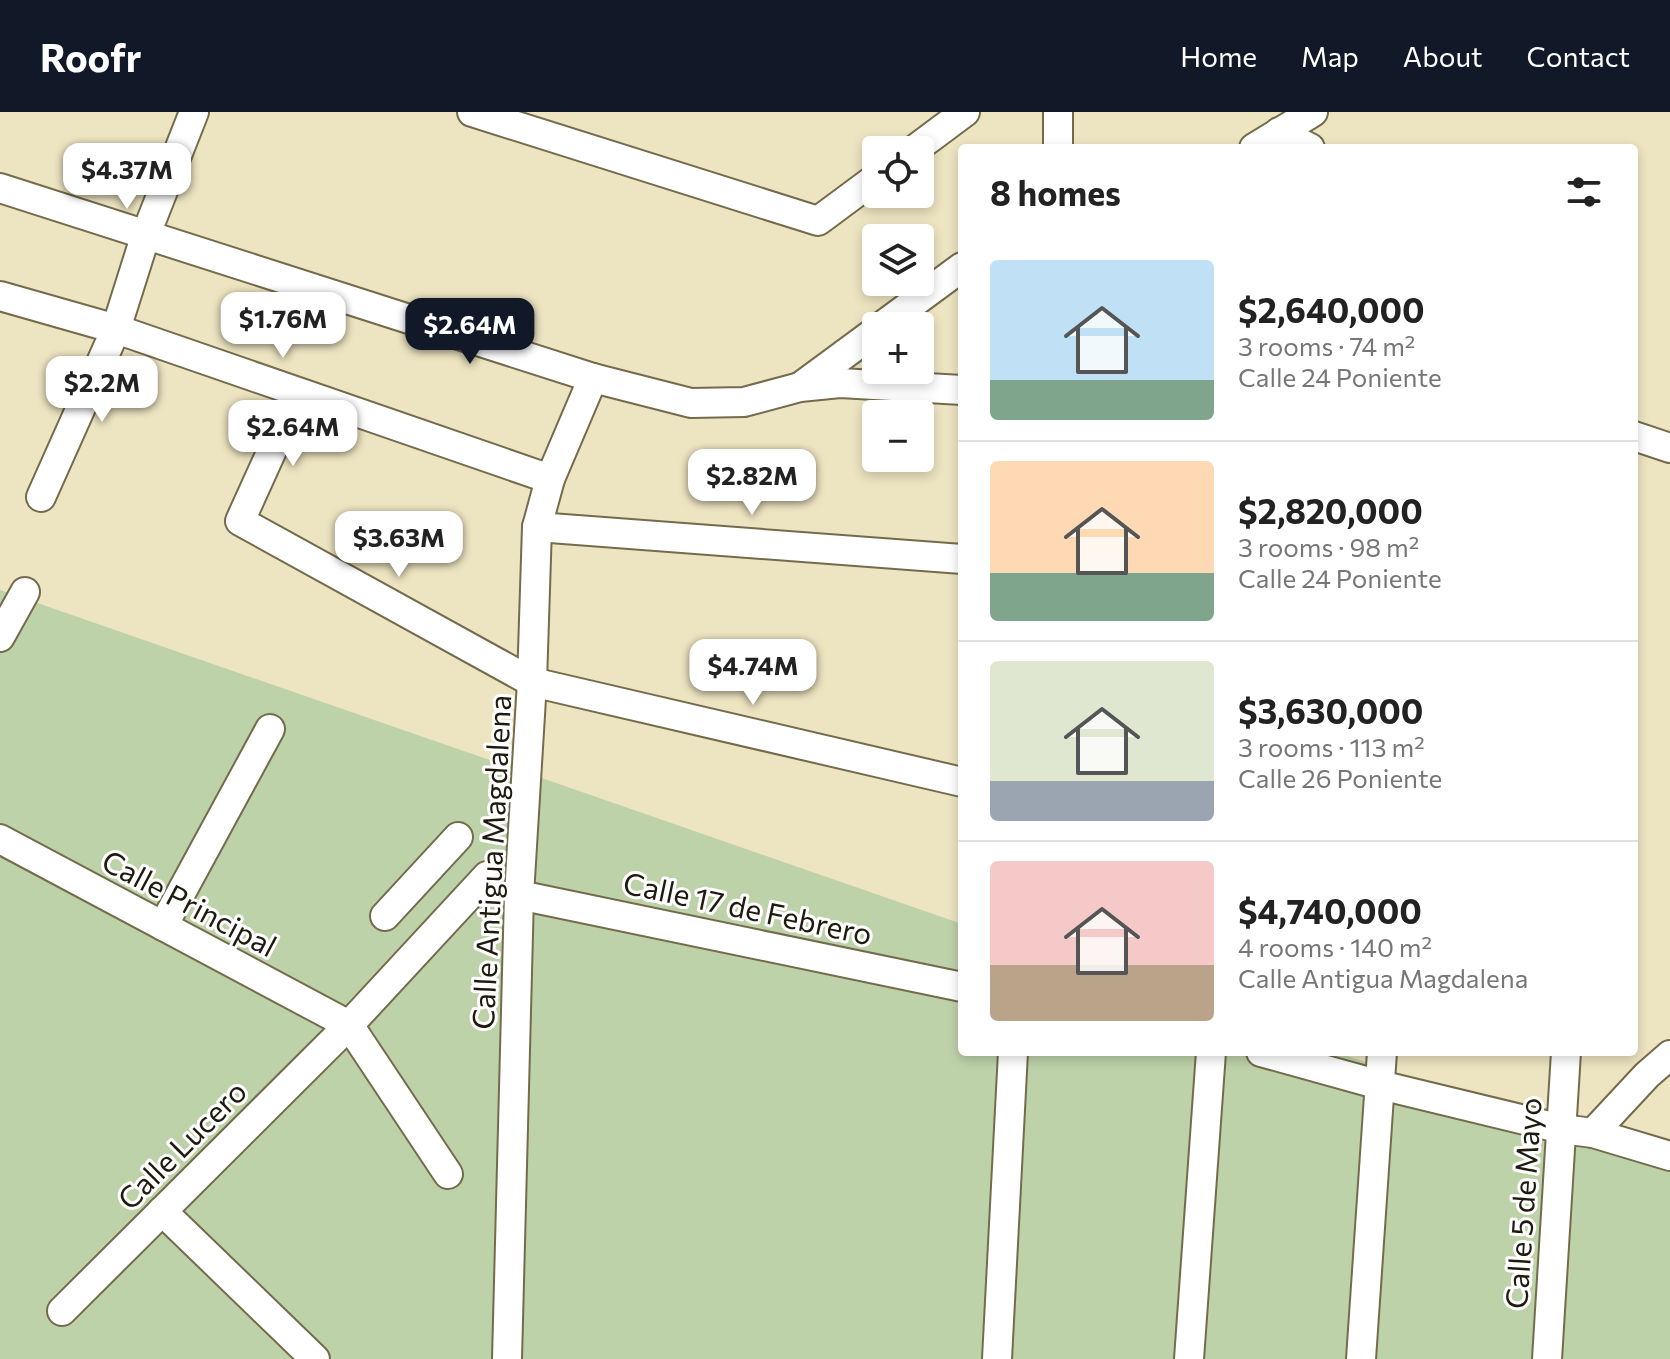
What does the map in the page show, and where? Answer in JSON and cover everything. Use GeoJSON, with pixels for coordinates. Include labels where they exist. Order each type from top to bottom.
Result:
{"type":"FeatureCollection","features":[{"type":"Feature","properties":{"kind":"street"},"geometry":{"type":"LineString","coordinates":[[41,497],[116,329],[146,234],[194,112]]}},
{"type":"Feature","properties":{"kind":"street"},"geometry":{"type":"LineString","coordinates":[[472,112],[818,221],[862,188]]}},
{"type":"Feature","properties":{"kind":"street"},"geometry":{"type":"LineString","coordinates":[[933,136],[965,112]]}},
{"type":"Feature","properties":{"kind":"street"},"geometry":{"type":"LineString","coordinates":[[1058,112],[1058,144]]}},
{"type":"Feature","properties":{"kind":"street"},"geometry":{"type":"LineString","coordinates":[[1260,144],[1313,112]]}},
{"type":"Feature","properties":{"kind":"street"},"geometry":{"type":"LineString","coordinates":[[1279,132],[1302,144]]}},
{"type":"Feature","properties":{"kind":"street"},"geometry":{"type":"LineString","coordinates":[[0,188],[593,378],[691,403],[744,402],[800,387],[840,383],[958,390]]}},
{"type":"Feature","properties":{"kind":"street"},"geometry":{"type":"LineString","coordinates":[[901,312],[958,270]]}},
{"type":"Feature","properties":{"kind":"street"},"geometry":{"type":"LineString","coordinates":[[0,296],[116,329],[550,479]]}},
{"type":"Feature","properties":{"kind":"street"},"geometry":{"type":"LineString","coordinates":[[800,387],[862,341]]}},
{"type":"Feature","properties":{"kind":"street","name":"Calle Antigua Magdalena"},"geometry":{"type":"LineString","coordinates":[[507,1359],[519,895],[532,682],[537,527],[550,479],[593,378]]}},
{"type":"Feature","properties":{"kind":"street"},"geometry":{"type":"LineString","coordinates":[[298,393],[240,521],[532,682],[958,781]]}},
{"type":"Feature","properties":{"kind":"street"},"geometry":{"type":"LineString","coordinates":[[1638,437],[1670,448]]}},
{"type":"Feature","properties":{"kind":"street"},"geometry":{"type":"LineString","coordinates":[[537,527],[958,559]]}},
{"type":"Feature","properties":{"kind":"street"},"geometry":{"type":"LineString","coordinates":[[0,637],[25,592]]}},
{"type":"Feature","properties":{"kind":"street"},"geometry":{"type":"LineString","coordinates":[[163,926],[270,729]]}},
{"type":"Feature","properties":{"kind":"street"},"geometry":{"type":"LineString","coordinates":[[385,916],[458,837]]}},
{"type":"Feature","properties":{"kind":"street","name":"Calle Principal"},"geometry":{"type":"LineString","coordinates":[[0,839],[349,1025]]}},
{"type":"Feature","properties":{"kind":"street"},"geometry":{"type":"LineString","coordinates":[[430,868],[464,901]]}},
{"type":"Feature","properties":{"kind":"street","name":"Calle Lucero"},"geometry":{"type":"LineString","coordinates":[[62,1311],[349,1025],[487,876]]}},
{"type":"Feature","properties":{"kind":"street","name":"Calle 17 de Febrero"},"geometry":{"type":"LineString","coordinates":[[519,895],[958,986]]}},
{"type":"Feature","properties":{"kind":"street"},"geometry":{"type":"LineString","coordinates":[[349,1025],[448,1174]]}},
{"type":"Feature","properties":{"kind":"street"},"geometry":{"type":"LineString","coordinates":[[1593,1133],[1670,1055]]}},
{"type":"Feature","properties":{"kind":"street"},"geometry":{"type":"LineString","coordinates":[[997,1359],[1013,1056]]}},
{"type":"Feature","properties":{"kind":"street"},"geometry":{"type":"LineString","coordinates":[[1189,1359],[1211,1056]]}},
{"type":"Feature","properties":{"kind":"street"},"geometry":{"type":"LineString","coordinates":[[1275,1056],[1380,1085],[1562,1129],[1593,1133],[1670,1156]]}},
{"type":"Feature","properties":{"kind":"street"},"geometry":{"type":"LineString","coordinates":[[1361,1359],[1382,1056]]}},
{"type":"Feature","properties":{"kind":"street","name":"Calle 5 de Mayo"},"geometry":{"type":"LineString","coordinates":[[1547,1359],[1566,1056]]}},
{"type":"Feature","properties":{"kind":"street"},"geometry":{"type":"LineString","coordinates":[[162,1211],[315,1359]]}},
{"type":"Feature","properties":{"kind":"green space"},"geometry":{"type":"Polygon","coordinates":[[[0,590],[958,923],[958,1056],[1348,1056],[1670,1167],[1670,1359],[0,1359],[0,590]]]}}]}
